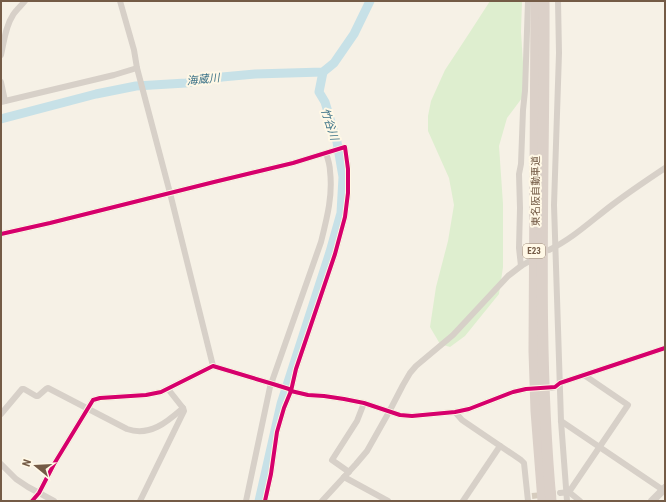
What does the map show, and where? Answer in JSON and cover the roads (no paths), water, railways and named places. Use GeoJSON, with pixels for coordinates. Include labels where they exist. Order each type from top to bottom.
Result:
{"type":"FeatureCollection","features":[{"type":"Feature","properties":{"kind":"highway","name":"東名阪自動車道"},"geometry":{"type":"LineString","coordinates":[[536,1],[534,351],[536,411],[543,501]]}},
{"type":"Feature","properties":{"kind":"highway","name":"東名阪自動車道"},"geometry":{"type":"LineString","coordinates":[[544,1],[542,351],[551,501]]}},
{"type":"Feature","properties":{"kind":"main road"},"geometry":{"type":"LineString","coordinates":[[652,501],[664,489]]}},
{"type":"Feature","properties":{"kind":"street"},"geometry":{"type":"LineString","coordinates":[[1,55],[6,30],[10,19],[26,1]]}},
{"type":"Feature","properties":{"kind":"street"},"geometry":{"type":"LineString","coordinates":[[120,1],[134,50],[137,68],[213,366]]}},
{"type":"Feature","properties":{"kind":"street"},"geometry":{"type":"LineString","coordinates":[[520,266],[519,174],[525,91],[528,1]]}},
{"type":"Feature","properties":{"kind":"street"},"geometry":{"type":"LineString","coordinates":[[558,1],[559,53],[552,249],[565,493],[567,501]]}},
{"type":"Feature","properties":{"kind":"street"},"geometry":{"type":"LineString","coordinates":[[1,82],[3,101],[114,75],[137,68]]}},
{"type":"Feature","properties":{"kind":"street"},"geometry":{"type":"LineString","coordinates":[[1,234],[293,163],[345,147],[348,169],[348,193],[345,217],[335,254],[296,369],[277,432],[271,474],[265,501]]}},
{"type":"Feature","properties":{"kind":"street"},"geometry":{"type":"LineString","coordinates":[[246,501],[272,384],[321,242],[327,220],[331,184],[327,152]]}},
{"type":"Feature","properties":{"kind":"street"},"geometry":{"type":"LineString","coordinates":[[552,249],[578,232],[612,205],[665,168]]}},
{"type":"Feature","properties":{"kind":"street"},"geometry":{"type":"LineString","coordinates":[[322,501],[367,451],[402,386],[416,366],[453,335],[501,283],[520,266],[528,262]]}},
{"type":"Feature","properties":{"kind":"street"},"geometry":{"type":"LineString","coordinates":[[551,388],[560,383],[665,348]]}},
{"type":"Feature","properties":{"kind":"street"},"geometry":{"type":"LineString","coordinates":[[32,501],[93,400],[100,398],[146,395],[160,392],[213,366],[308,395],[344,398],[400,415],[412,416],[455,412],[469,409],[513,392],[526,389]]}},
{"type":"Feature","properties":{"kind":"street"},"geometry":{"type":"LineString","coordinates":[[565,493],[628,405],[584,375]]}},
{"type":"Feature","properties":{"kind":"street"},"geometry":{"type":"LineString","coordinates":[[1,414],[22,389],[38,396],[48,388],[133,431],[156,428],[168,422],[183,408]]}},
{"type":"Feature","properties":{"kind":"street"},"geometry":{"type":"LineString","coordinates":[[140,501],[184,412],[183,408],[168,389]]}},
{"type":"Feature","properties":{"kind":"street"},"geometry":{"type":"LineString","coordinates":[[349,472],[332,460],[357,421],[364,403]]}},
{"type":"Feature","properties":{"kind":"street"},"geometry":{"type":"LineString","coordinates":[[455,412],[462,420],[522,460],[524,463],[529,498]]}},
{"type":"Feature","properties":{"kind":"street"},"geometry":{"type":"LineString","coordinates":[[561,421],[664,489]]}},
{"type":"Feature","properties":{"kind":"street"},"geometry":{"type":"LineString","coordinates":[[463,501],[500,446]]}},
{"type":"Feature","properties":{"kind":"street"},"geometry":{"type":"LineString","coordinates":[[1,464],[16,479],[54,501]]}},
{"type":"Feature","properties":{"kind":"street"},"geometry":{"type":"LineString","coordinates":[[344,476],[388,501]]}},
{"type":"Feature","properties":{"kind":"street"},"geometry":{"type":"LineString","coordinates":[[565,493],[580,501]]}},
{"type":"Feature","properties":{"kind":"waterway","name":"海蔵川"},"geometry":{"type":"LineString","coordinates":[[1,119],[96,94],[136,86],[186,83],[222,77],[255,74],[323,72],[334,63],[354,34],[370,1]]}},
{"type":"Feature","properties":{"kind":"waterway","name":"竹谷川"},"geometry":{"type":"LineString","coordinates":[[259,501],[281,404],[341,213],[343,177],[337,142],[325,102],[319,92],[323,72]]}},
{"type":"Feature","properties":{"kind":"tunnel"},"geometry":{"type":"LineString","coordinates":[[532,496],[560,493]]}}]}
